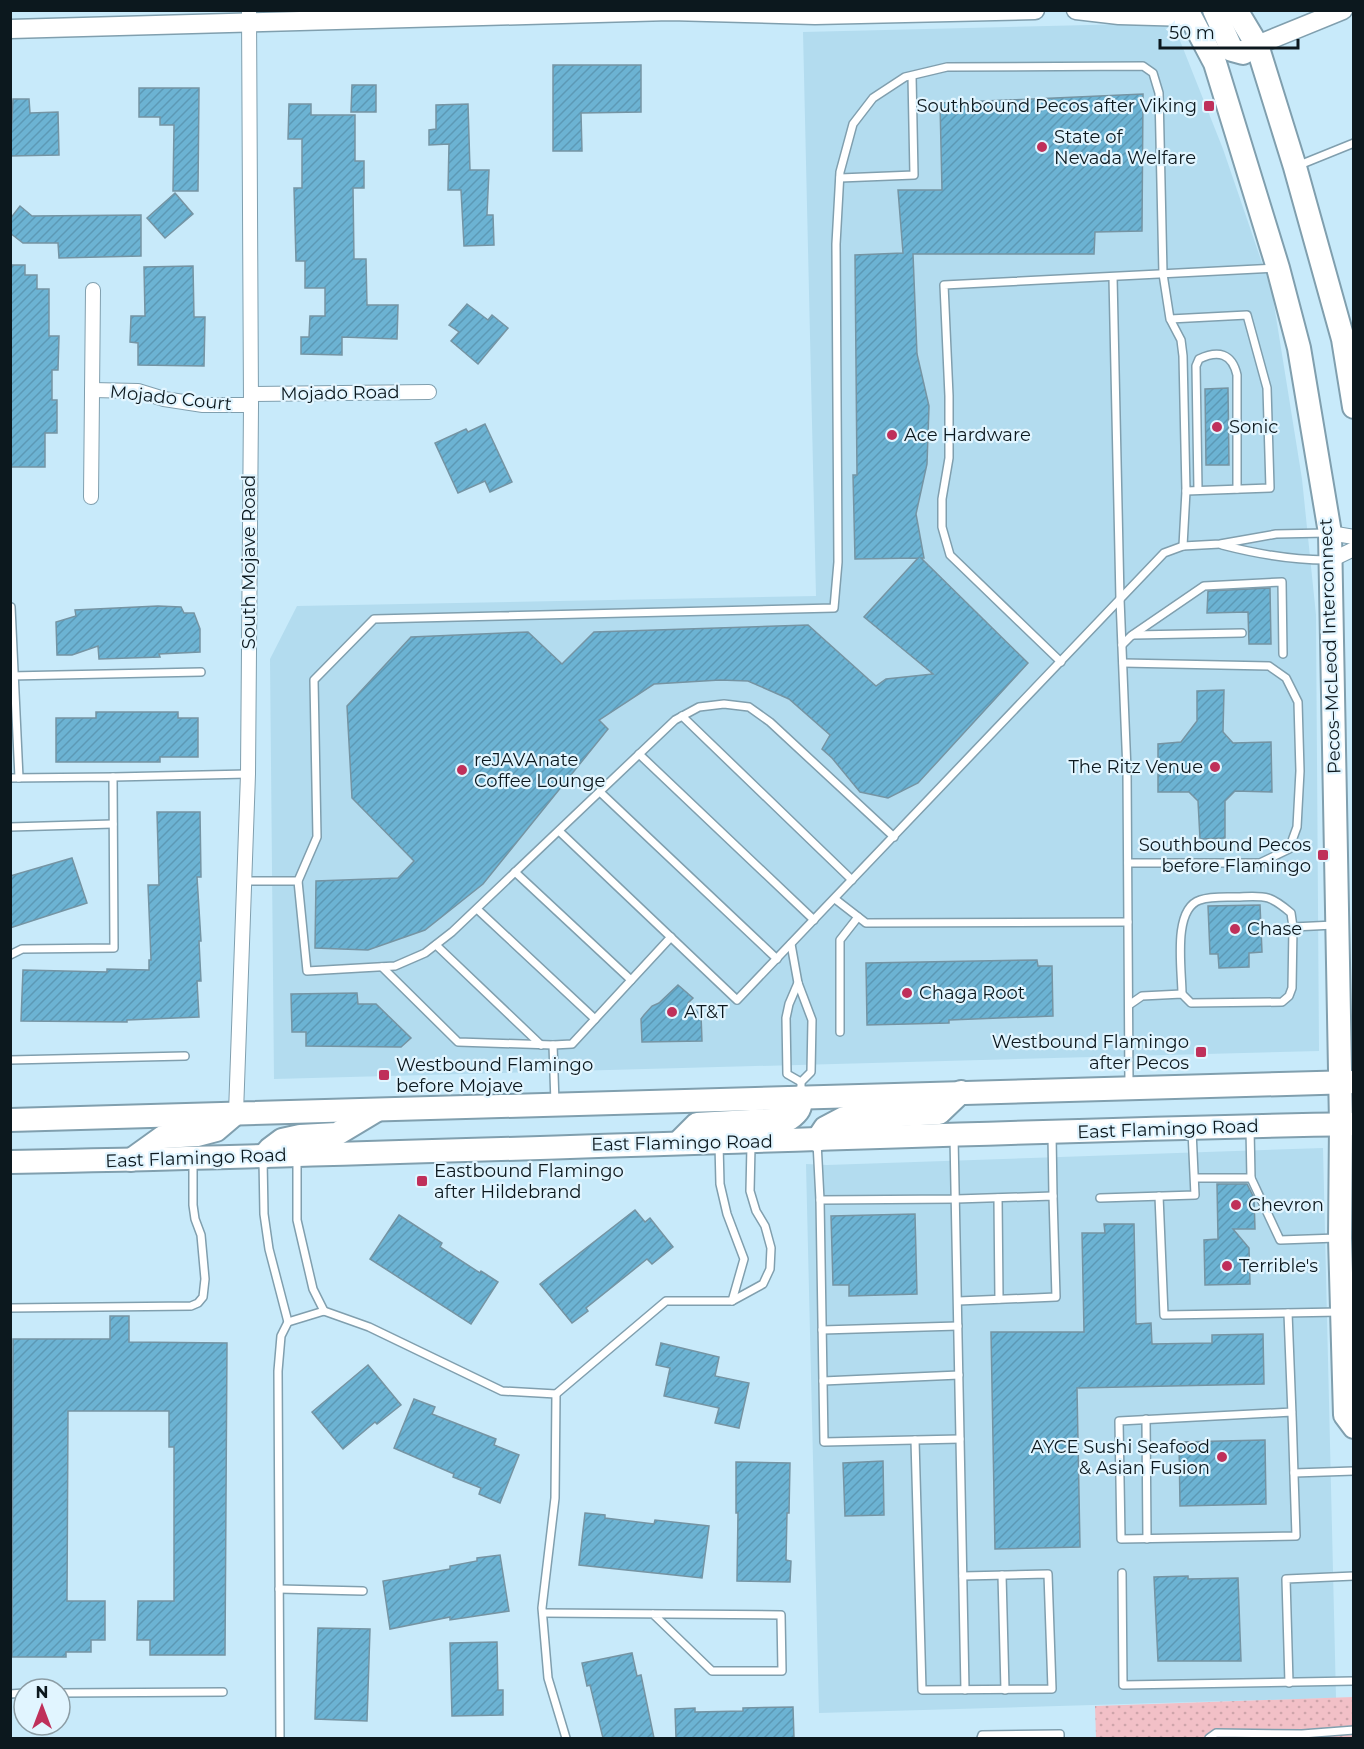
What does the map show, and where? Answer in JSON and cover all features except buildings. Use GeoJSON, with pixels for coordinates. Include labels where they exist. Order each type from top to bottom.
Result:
{"type":"FeatureCollection","features":[{"type":"Feature","properties":{"kind":"main road"},"geometry":{"type":"LineString","coordinates":[[1214,10],[1232,50],[1243,53],[1257,45]]}},
{"type":"Feature","properties":{"kind":"main road"},"geometry":{"type":"LineString","coordinates":[[1236,10],[1257,45],[1295,167],[1343,339],[1353,407]]}},
{"type":"Feature","properties":{"kind":"main road","name":"Pecos–McLeod Interconnect"},"geometry":{"type":"LineString","coordinates":[[1189,14],[1215,63],[1278,268],[1299,348],[1330,533],[1336,925],[1347,1082],[1347,1124],[1340,1238],[1345,1415],[1353,1427]]}},
{"type":"Feature","properties":{"kind":"main road"},"geometry":{"type":"LineString","coordinates":[[10,1120],[555,1104],[801,1089],[961,1092],[1347,1082]]}},
{"type":"Feature","properties":{"kind":"main road"},"geometry":{"type":"LineString","coordinates":[[678,1143],[697,1124],[789,1119],[797,1114],[801,1107],[801,1089]]}},
{"type":"Feature","properties":{"kind":"main road"},"geometry":{"type":"LineString","coordinates":[[817,1140],[825,1128],[844,1118],[939,1113],[961,1092]]}},
{"type":"Feature","properties":{"kind":"main road"},"geometry":{"type":"LineString","coordinates":[[263,1157],[282,1140],[300,1136],[337,1134],[379,1109]]}},
{"type":"Feature","properties":{"kind":"main road"},"geometry":{"type":"LineString","coordinates":[[131,1160],[163,1137],[197,1135],[216,1130],[236,1113]]}},
{"type":"Feature","properties":{"kind":"main road","name":"East Flamingo Road"},"geometry":{"type":"LineString","coordinates":[[10,1162],[193,1159],[1347,1124]]}},
{"type":"Feature","properties":{"kind":"street"},"geometry":{"type":"LineString","coordinates":[[10,29],[249,16],[670,11],[776,12],[814,15],[1035,10]]}},
{"type":"Feature","properties":{"kind":"street"},"geometry":{"type":"LineString","coordinates":[[1076,10],[1119,15],[1189,14]]}},
{"type":"Feature","properties":{"kind":"street"},"geometry":{"type":"LineString","coordinates":[[1257,45],[1343,10]]}},
{"type":"Feature","properties":{"kind":"street","name":"South Mojave Road"},"geometry":{"type":"LineString","coordinates":[[236,1113],[248,774],[251,399],[249,16]]}},
{"type":"Feature","properties":{"kind":"street","name":"Mojado Court"},"geometry":{"type":"LineString","coordinates":[[91,497],[93,290]]}},
{"type":"Feature","properties":{"kind":"street","name":"Mojado Court"},"geometry":{"type":"LineString","coordinates":[[92,390],[138,391],[164,399],[203,405],[251,399]]}},
{"type":"Feature","properties":{"kind":"street","name":"Mojado Road"},"geometry":{"type":"LineString","coordinates":[[251,399],[429,392]]}},
{"type":"Feature","properties":{"kind":"street"},"geometry":{"type":"LineString","coordinates":[[1330,533],[1353,537]]}},
{"type":"Feature","properties":{"kind":"street"},"geometry":{"type":"LineString","coordinates":[[1331,560],[1353,549]]}},
{"type":"Feature","properties":{"kind":"lane"},"geometry":{"type":"LineString","coordinates":[[894,837],[770,722],[749,707],[724,704],[699,707],[675,720],[477,909],[425,953],[395,966],[307,971],[298,881],[316,837],[314,680],[374,619],[834,608],[838,562],[836,244],[840,178],[852,124],[873,98],[905,77],[947,67],[1143,66],[1153,74],[1159,93],[1163,274],[1170,319],[1181,340],[1183,356],[1185,491],[1183,546]]}},
{"type":"Feature","properties":{"kind":"lane"},"geometry":{"type":"LineString","coordinates":[[840,178],[914,175],[912,76]]}},
{"type":"Feature","properties":{"kind":"lane"},"geometry":{"type":"LineString","coordinates":[[1295,167],[1353,143]]}},
{"type":"Feature","properties":{"kind":"lane"},"geometry":{"type":"LineString","coordinates":[[1061,662],[950,555],[942,527],[942,499],[949,458],[944,285],[1278,268]]}},
{"type":"Feature","properties":{"kind":"lane"},"geometry":{"type":"LineString","coordinates":[[1113,277],[1120,599],[1127,771],[1129,1088]]}},
{"type":"Feature","properties":{"kind":"lane"},"geometry":{"type":"LineString","coordinates":[[1170,319],[1247,315],[1267,388],[1270,488],[1185,491]]}},
{"type":"Feature","properties":{"kind":"lane"},"geometry":{"type":"LineString","coordinates":[[1198,490],[1196,366],[1199,359],[1215,354],[1229,358],[1234,364],[1237,375],[1238,489]]}},
{"type":"Feature","properties":{"kind":"lane"},"geometry":{"type":"LineString","coordinates":[[559,831],[737,1000],[1164,553],[1183,546],[1220,544],[1276,534],[1330,533]]}},
{"type":"Feature","properties":{"kind":"lane"},"geometry":{"type":"LineString","coordinates":[[1220,544],[1262,555],[1295,560],[1331,560]]}},
{"type":"Feature","properties":{"kind":"lane"},"geometry":{"type":"LineString","coordinates":[[1122,645],[1131,636],[1204,586],[1282,582],[1283,654]]}},
{"type":"Feature","properties":{"kind":"lane"},"geometry":{"type":"LineString","coordinates":[[11,607],[14,778],[248,774]]}},
{"type":"Feature","properties":{"kind":"lane"},"geometry":{"type":"LineString","coordinates":[[1131,636],[1242,633]]}},
{"type":"Feature","properties":{"kind":"lane"},"geometry":{"type":"LineString","coordinates":[[1123,663],[1269,666],[1286,678],[1298,702],[1300,771],[1297,827],[1289,849],[1260,863],[1128,863]]}},
{"type":"Feature","properties":{"kind":"lane"},"geometry":{"type":"LineString","coordinates":[[13,676],[201,672]]}},
{"type":"Feature","properties":{"kind":"lane"},"geometry":{"type":"LineString","coordinates":[[681,716],[852,880]]}},
{"type":"Feature","properties":{"kind":"lane"},"geometry":{"type":"LineString","coordinates":[[639,754],[814,920]]}},
{"type":"Feature","properties":{"kind":"lane"},"geometry":{"type":"LineString","coordinates":[[10,955],[22,949],[114,948],[113,777]]}},
{"type":"Feature","properties":{"kind":"lane"},"geometry":{"type":"LineString","coordinates":[[600,792],[777,959]]}},
{"type":"Feature","properties":{"kind":"lane"},"geometry":{"type":"LineString","coordinates":[[10,827],[113,824]]}},
{"type":"Feature","properties":{"kind":"lane"},"geometry":{"type":"LineString","coordinates":[[515,872],[631,980]]}},
{"type":"Feature","properties":{"kind":"lane"},"geometry":{"type":"LineString","coordinates":[[245,881],[298,881]]}},
{"type":"Feature","properties":{"kind":"lane"},"geometry":{"type":"LineString","coordinates":[[1266,896],[1278,901],[1291,913],[1293,927],[1292,988],[1289,996],[1282,1002],[1191,1003],[1182,994],[1181,928],[1184,913],[1199,900],[1212,897],[1266,896]]}},
{"type":"Feature","properties":{"kind":"lane"},"geometry":{"type":"LineString","coordinates":[[835,899],[866,923],[1128,922]]}},
{"type":"Feature","properties":{"kind":"lane"},"geometry":{"type":"LineString","coordinates":[[477,909],[595,1019]]}},
{"type":"Feature","properties":{"kind":"lane"},"geometry":{"type":"LineString","coordinates":[[840,1032],[840,940],[858,917]]}},
{"type":"Feature","properties":{"kind":"lane"},"geometry":{"type":"LineString","coordinates":[[1293,927],[1336,925]]}},
{"type":"Feature","properties":{"kind":"lane"},"geometry":{"type":"LineString","coordinates":[[382,967],[458,1042],[572,1044],[670,937]]}},
{"type":"Feature","properties":{"kind":"lane"},"geometry":{"type":"LineString","coordinates":[[791,944],[798,983],[812,1020],[811,1072],[801,1089],[787,1074],[786,1018],[798,983]]}},
{"type":"Feature","properties":{"kind":"lane"},"geometry":{"type":"LineString","coordinates":[[436,945],[541,1045]]}},
{"type":"Feature","properties":{"kind":"lane"},"geometry":{"type":"LineString","coordinates":[[1129,1005],[1142,996],[1182,994]]}},
{"type":"Feature","properties":{"kind":"lane"},"geometry":{"type":"LineString","coordinates":[[553,1045],[555,1104]]}},
{"type":"Feature","properties":{"kind":"lane"},"geometry":{"type":"LineString","coordinates":[[10,1060],[185,1056]]}},
{"type":"Feature","properties":{"kind":"lane"},"geometry":{"type":"LineString","coordinates":[[1250,1126],[1251,1178],[1280,1240],[1340,1238]]}},
{"type":"Feature","properties":{"kind":"lane"},"geometry":{"type":"LineString","coordinates":[[1100,1198],[1195,1196],[1192,1128]]}},
{"type":"Feature","properties":{"kind":"lane"},"geometry":{"type":"LineString","coordinates":[[958,1301],[1056,1297],[1052,1133]]}},
{"type":"Feature","properties":{"kind":"lane"},"geometry":{"type":"LineString","coordinates":[[954,1135],[965,1690]]}},
{"type":"Feature","properties":{"kind":"lane"},"geometry":{"type":"LineString","coordinates":[[817,1140],[824,1442],[960,1438]]}},
{"type":"Feature","properties":{"kind":"lane"},"geometry":{"type":"LineString","coordinates":[[288,1322],[324,1311],[369,1327],[502,1391],[556,1394],[666,1301],[732,1301],[763,1284],[770,1269],[771,1248],[765,1226],[756,1211],[750,1191],[751,1142]]}},
{"type":"Feature","properties":{"kind":"lane"},"geometry":{"type":"LineString","coordinates":[[719,1143],[720,1184],[727,1214],[744,1259],[732,1301]]}},
{"type":"Feature","properties":{"kind":"lane"},"geometry":{"type":"LineString","coordinates":[[297,1155],[297,1220],[313,1289],[324,1311]]}},
{"type":"Feature","properties":{"kind":"lane"},"geometry":{"type":"LineString","coordinates":[[263,1157],[264,1214],[269,1249],[288,1322],[281,1336],[278,1371],[280,1738]]}},
{"type":"Feature","properties":{"kind":"lane"},"geometry":{"type":"LineString","coordinates":[[10,1308],[191,1306],[198,1303],[203,1297],[205,1279],[201,1235],[195,1220],[193,1205],[193,1159]]}},
{"type":"Feature","properties":{"kind":"lane"},"geometry":{"type":"LineString","coordinates":[[1194,1178],[1251,1178]]}},
{"type":"Feature","properties":{"kind":"lane"},"geometry":{"type":"LineString","coordinates":[[820,1200],[1053,1196]]}},
{"type":"Feature","properties":{"kind":"lane"},"geometry":{"type":"LineString","coordinates":[[1159,1196],[1164,1315],[1342,1312]]}},
{"type":"Feature","properties":{"kind":"lane"},"geometry":{"type":"LineString","coordinates":[[998,1198],[999,1299]]}},
{"type":"Feature","properties":{"kind":"lane"},"geometry":{"type":"LineString","coordinates":[[1288,1313],[1292,1412],[1296,1536],[1121,1539],[1119,1421],[1292,1412]]}},
{"type":"Feature","properties":{"kind":"lane"},"geometry":{"type":"LineString","coordinates":[[822,1330],[958,1326]]}},
{"type":"Feature","properties":{"kind":"lane"},"geometry":{"type":"LineString","coordinates":[[823,1381],[959,1375]]}},
{"type":"Feature","properties":{"kind":"lane"},"geometry":{"type":"LineString","coordinates":[[556,1394],[555,1498],[543,1613],[548,1678],[566,1738]]}},
{"type":"Feature","properties":{"kind":"lane"},"geometry":{"type":"LineString","coordinates":[[1146,1419],[1147,1539]]}},
{"type":"Feature","properties":{"kind":"lane"},"geometry":{"type":"LineString","coordinates":[[915,1440],[922,1690],[1052,1689],[1048,1574],[963,1576]]}},
{"type":"Feature","properties":{"kind":"lane"},"geometry":{"type":"LineString","coordinates":[[1294,1473],[1353,1471]]}},
{"type":"Feature","properties":{"kind":"lane"},"geometry":{"type":"LineString","coordinates":[[1122,1573],[1123,1685],[1353,1681]]}},
{"type":"Feature","properties":{"kind":"lane"},"geometry":{"type":"LineString","coordinates":[[1002,1575],[1005,1690]]}},
{"type":"Feature","properties":{"kind":"lane"},"geometry":{"type":"LineString","coordinates":[[1289,1683],[1286,1578],[1353,1576]]}},
{"type":"Feature","properties":{"kind":"lane"},"geometry":{"type":"LineString","coordinates":[[279,1589],[363,1590]]}},
{"type":"Feature","properties":{"kind":"lane"},"geometry":{"type":"LineString","coordinates":[[543,1613],[781,1615],[782,1671],[712,1671],[653,1614]]}},
{"type":"Feature","properties":{"kind":"lane"},"geometry":{"type":"LineString","coordinates":[[72,1693],[223,1692]]}},
{"type":"Feature","properties":{"kind":"lane"},"geometry":{"type":"LineString","coordinates":[[1209,1738],[1216,1733],[1302,1736],[1353,1730]]}},
{"type":"Feature","properties":{"kind":"lane"},"geometry":{"type":"LineString","coordinates":[[981,1738],[982,1735],[1060,1734],[1060,1738]]}},
{"type":"Feature","properties":{"kind":"shaded area"},"geometry":{"type":"Polygon","coordinates":[[[1173,23],[1223,149],[1272,292],[1302,479],[1316,615],[1319,1051],[274,1079],[270,659],[297,606],[816,596],[803,32],[1173,23]]]}},
{"type":"Feature","properties":{"kind":"shaded area"},"geometry":{"type":"Polygon","coordinates":[[[1323,1148],[1336,1698],[819,1713],[806,1164],[1323,1148]]]}},
{"type":"Feature","properties":{"kind":"shaded area"},"geometry":{"type":"Polygon","coordinates":[[[1353,1697],[1353,1738],[1096,1738],[1095,1706],[1353,1697]]]}},
{"type":"Feature","properties":{"kind":"place","name":"Southbound Pecos after Viking"},"geometry":{"type":"Point","coordinates":[1209,106]}},
{"type":"Feature","properties":{"kind":"place","name":"State of Nevada Welfare"},"geometry":{"type":"Point","coordinates":[1042,147]}},
{"type":"Feature","properties":{"kind":"place","name":"Sonic"},"geometry":{"type":"Point","coordinates":[1217,427]}},
{"type":"Feature","properties":{"kind":"place","name":"Ace Hardware"},"geometry":{"type":"Point","coordinates":[892,435]}},
{"type":"Feature","properties":{"kind":"place","name":"The Ritz Venue"},"geometry":{"type":"Point","coordinates":[1215,767]}},
{"type":"Feature","properties":{"kind":"place","name":"reJAVAnate Coffee Lounge"},"geometry":{"type":"Point","coordinates":[462,770]}},
{"type":"Feature","properties":{"kind":"place","name":"Southbound Pecos before Flamingo"},"geometry":{"type":"Point","coordinates":[1323,855]}},
{"type":"Feature","properties":{"kind":"place","name":"Chase"},"geometry":{"type":"Point","coordinates":[1235,929]}},
{"type":"Feature","properties":{"kind":"place","name":"Chaga Root"},"geometry":{"type":"Point","coordinates":[907,993]}},
{"type":"Feature","properties":{"kind":"place","name":"AT&T"},"geometry":{"type":"Point","coordinates":[672,1012]}},
{"type":"Feature","properties":{"kind":"place","name":"Westbound Flamingo after Pecos"},"geometry":{"type":"Point","coordinates":[1201,1052]}},
{"type":"Feature","properties":{"kind":"place","name":"Westbound Flamingo before Mojave"},"geometry":{"type":"Point","coordinates":[384,1075]}},
{"type":"Feature","properties":{"kind":"place","name":"Eastbound Flamingo after Hildebrand"},"geometry":{"type":"Point","coordinates":[422,1181]}},
{"type":"Feature","properties":{"kind":"place","name":"Chevron"},"geometry":{"type":"Point","coordinates":[1236,1205]}},
{"type":"Feature","properties":{"kind":"place","name":"Terrible's"},"geometry":{"type":"Point","coordinates":[1227,1266]}},
{"type":"Feature","properties":{"kind":"place","name":"AYCE Sushi Seafood & Asian Fusion"},"geometry":{"type":"Point","coordinates":[1222,1457]}}]}
